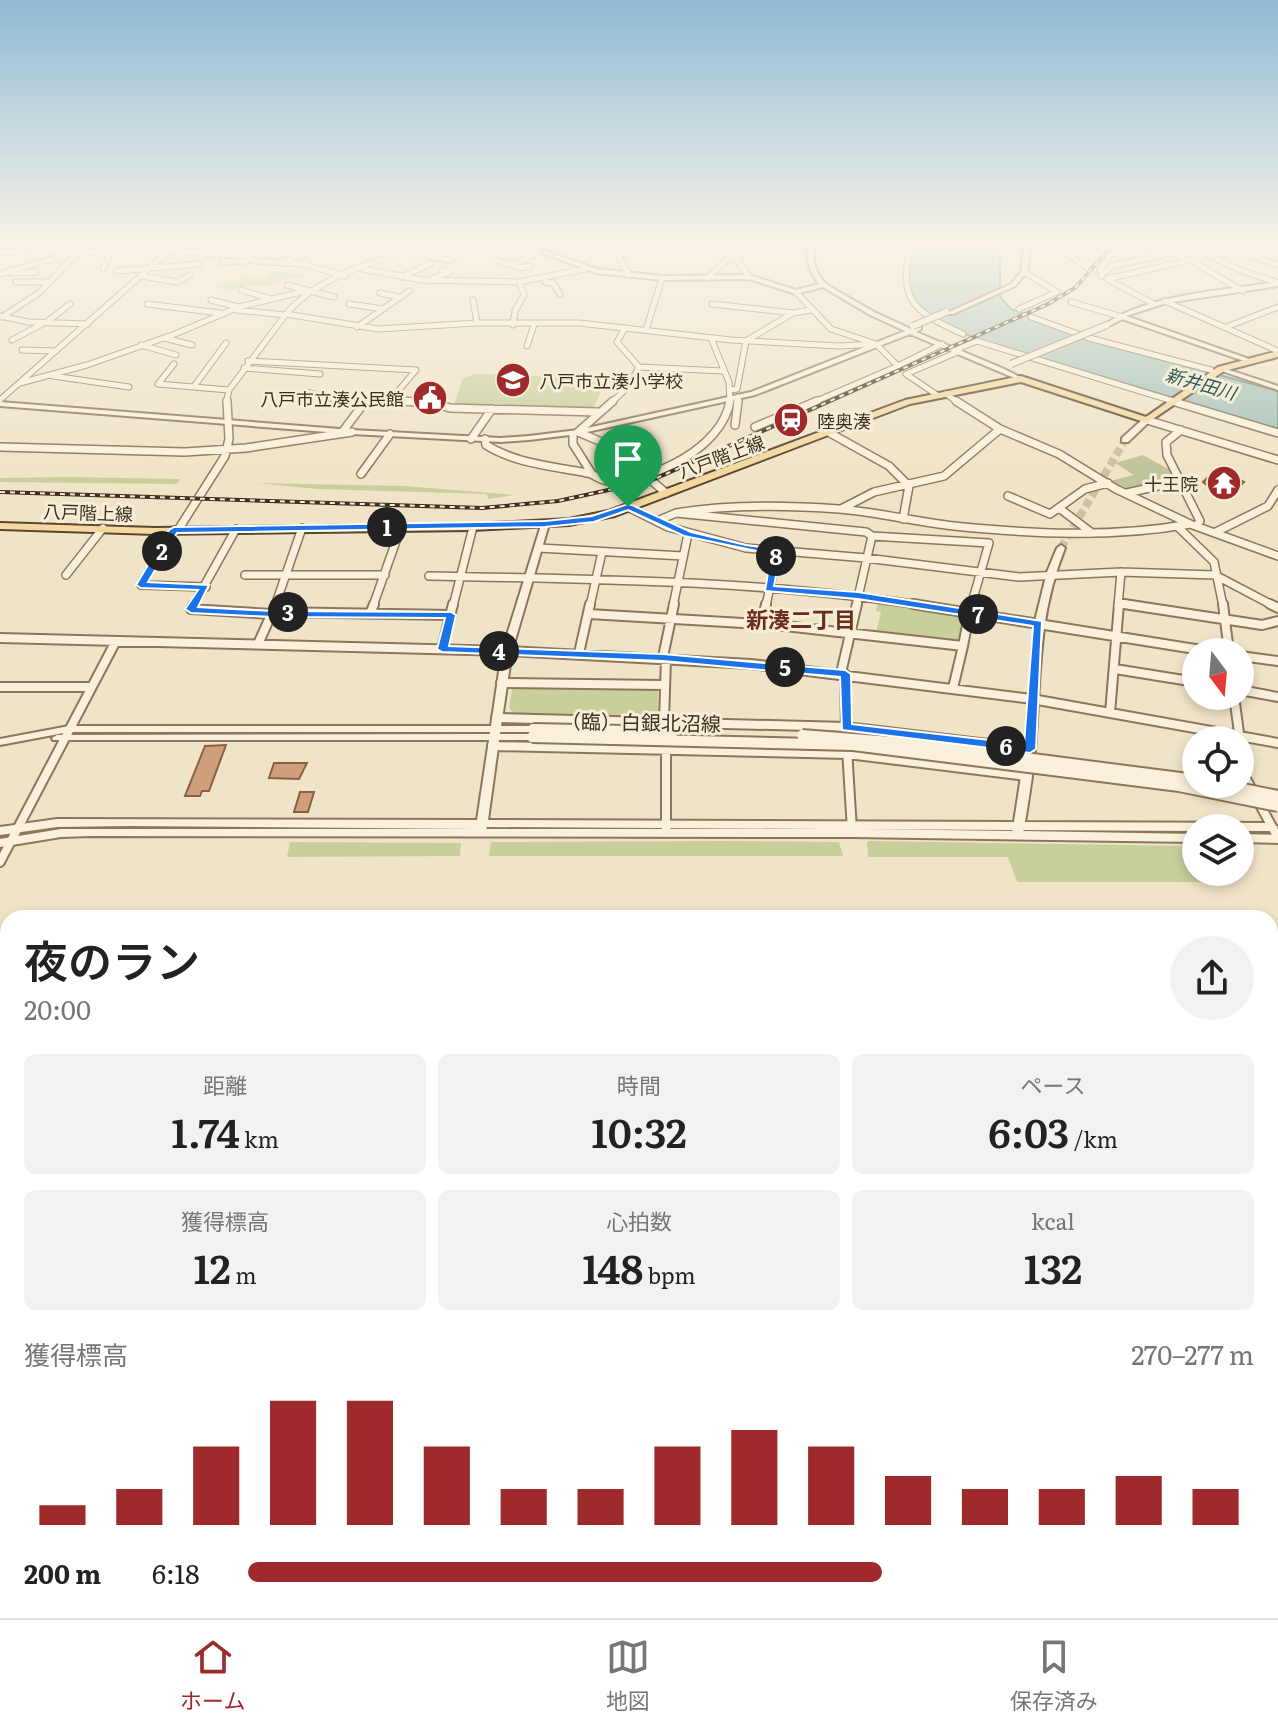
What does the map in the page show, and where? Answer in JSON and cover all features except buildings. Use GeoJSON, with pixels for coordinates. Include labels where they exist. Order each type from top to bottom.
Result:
{"type":"FeatureCollection","features":[{"type":"Feature","properties":{"kind":"main road"},"geometry":{"type":"LineString","coordinates":[[1147,420],[1216,370],[1278,352]]}},
{"type":"Feature","properties":{"kind":"main road","name":"八戸階上線"},"geometry":{"type":"LineString","coordinates":[[0,526],[176,530],[473,527],[594,519],[908,402],[1021,379],[1147,420]]}},
{"type":"Feature","properties":{"kind":"street"},"geometry":{"type":"LineString","coordinates":[[15,319],[88,324]]}},
{"type":"Feature","properties":{"kind":"street"},"geometry":{"type":"LineString","coordinates":[[12,340],[51,319]]}},
{"type":"Feature","properties":{"kind":"street"},"geometry":{"type":"LineString","coordinates":[[0,402],[94,319]]}},
{"type":"Feature","properties":{"kind":"street"},"geometry":{"type":"LineString","coordinates":[[20,383],[51,376],[163,338],[208,319]]}},
{"type":"Feature","properties":{"kind":"street"},"geometry":{"type":"LineString","coordinates":[[206,587],[141,585],[227,450],[224,405],[229,390],[283,319]]}},
{"type":"Feature","properties":{"kind":"street"},"geometry":{"type":"LineString","coordinates":[[307,319],[384,329],[477,323],[579,323],[746,341],[839,346],[876,344]]}},
{"type":"Feature","properties":{"kind":"street"},"geometry":{"type":"LineString","coordinates":[[357,327],[370,319]]}},
{"type":"Feature","properties":{"kind":"street"},"geometry":{"type":"LineString","coordinates":[[476,319],[477,323]]}},
{"type":"Feature","properties":{"kind":"street"},"geometry":{"type":"LineString","coordinates":[[513,325],[514,319]]}},
{"type":"Feature","properties":{"kind":"street"},"geometry":{"type":"LineString","coordinates":[[646,330],[650,319]]}},
{"type":"Feature","properties":{"kind":"street"},"geometry":{"type":"LineString","coordinates":[[485,439],[486,445],[504,456],[558,470],[592,474],[606,481],[644,475],[709,440],[724,419],[737,389],[746,341],[784,319]]}},
{"type":"Feature","properties":{"kind":"street"},"geometry":{"type":"LineString","coordinates":[[820,319],[831,329],[876,344],[898,366]]}},
{"type":"Feature","properties":{"kind":"street"},"geometry":{"type":"LineString","coordinates":[[879,319],[913,328],[1021,379]]}},
{"type":"Feature","properties":{"kind":"street"},"geometry":{"type":"LineString","coordinates":[[934,319],[963,334]]}},
{"type":"Feature","properties":{"kind":"street"},"geometry":{"type":"LineString","coordinates":[[0,402],[347,432],[471,439],[576,434],[769,389],[936,319]]}},
{"type":"Feature","properties":{"kind":"street"},"geometry":{"type":"LineString","coordinates":[[1035,319],[1089,338],[1278,388]]}},
{"type":"Feature","properties":{"kind":"street"},"geometry":{"type":"LineString","coordinates":[[1000,368],[1119,319]]}},
{"type":"Feature","properties":{"kind":"street"},"geometry":{"type":"LineString","coordinates":[[1126,319],[1247,360]]}},
{"type":"Feature","properties":{"kind":"street"},"geometry":{"type":"LineString","coordinates":[[1206,319],[1278,352]]}},
{"type":"Feature","properties":{"kind":"street"},"geometry":{"type":"LineString","coordinates":[[1226,327],[1248,319]]}},
{"type":"Feature","properties":{"kind":"street"},"geometry":{"type":"LineString","coordinates":[[527,346],[534,325]]}},
{"type":"Feature","properties":{"kind":"street"},"geometry":{"type":"LineString","coordinates":[[625,328],[617,342],[639,367],[723,371]]}},
{"type":"Feature","properties":{"kind":"street"},"geometry":{"type":"LineString","coordinates":[[184,330],[199,333]]}},
{"type":"Feature","properties":{"kind":"street"},"geometry":{"type":"LineString","coordinates":[[163,338],[192,345]]}},
{"type":"Feature","properties":{"kind":"street"},"geometry":{"type":"LineString","coordinates":[[711,338],[733,395],[735,425]]}},
{"type":"Feature","properties":{"kind":"street"},"geometry":{"type":"LineString","coordinates":[[1278,433],[977,341],[906,374],[1000,429],[1059,454],[1127,493],[1193,524],[1278,556]]}},
{"type":"Feature","properties":{"kind":"street"},"geometry":{"type":"LineString","coordinates":[[195,385],[226,343]]}},
{"type":"Feature","properties":{"kind":"street"},"geometry":{"type":"LineString","coordinates":[[755,427],[942,344]]}},
{"type":"Feature","properties":{"kind":"street"},"geometry":{"type":"LineString","coordinates":[[140,345],[176,355]]}},
{"type":"Feature","properties":{"kind":"street"},"geometry":{"type":"LineString","coordinates":[[22,350],[56,351]]}},
{"type":"Feature","properties":{"kind":"street"},"geometry":{"type":"LineString","coordinates":[[248,361],[416,370],[399,390],[401,401],[405,403],[597,412]]}},
{"type":"Feature","properties":{"kind":"street"},"geometry":{"type":"LineString","coordinates":[[174,364],[158,384],[229,390]]}},
{"type":"Feature","properties":{"kind":"street"},"geometry":{"type":"LineString","coordinates":[[592,474],[572,442],[597,412],[628,387],[639,367]]}},
{"type":"Feature","properties":{"kind":"street"},"geometry":{"type":"LineString","coordinates":[[244,368],[320,374]]}},
{"type":"Feature","properties":{"kind":"street"},"geometry":{"type":"LineString","coordinates":[[51,376],[129,387]]}},
{"type":"Feature","properties":{"kind":"street"},"geometry":{"type":"LineString","coordinates":[[306,392],[362,406],[347,432]]}},
{"type":"Feature","properties":{"kind":"street"},"geometry":{"type":"LineString","coordinates":[[471,439],[492,409]]}},
{"type":"Feature","properties":{"kind":"street"},"geometry":{"type":"LineString","coordinates":[[1125,440],[1147,420],[1278,460]]}},
{"type":"Feature","properties":{"kind":"street"},"geometry":{"type":"LineString","coordinates":[[841,509],[865,495],[945,476],[982,440],[1000,429]]}},
{"type":"Feature","properties":{"kind":"street"},"geometry":{"type":"LineString","coordinates":[[657,521],[676,513],[722,505],[841,509],[997,530],[1092,533],[1179,528],[1200,521],[1167,455],[1166,442],[1181,430]]}},
{"type":"Feature","properties":{"kind":"street"},"geometry":{"type":"LineString","coordinates":[[0,447],[153,453],[227,450],[347,432]]}},
{"type":"Feature","properties":{"kind":"street"},"geometry":{"type":"LineString","coordinates":[[830,433],[898,472],[909,486],[903,519]]}},
{"type":"Feature","properties":{"kind":"street"},"geometry":{"type":"LineString","coordinates":[[361,474],[390,434]]}},
{"type":"Feature","properties":{"kind":"street"},"geometry":{"type":"LineString","coordinates":[[576,434],[611,446],[666,493]]}},
{"type":"Feature","properties":{"kind":"street"},"geometry":{"type":"LineString","coordinates":[[1127,493],[1180,481]]}},
{"type":"Feature","properties":{"kind":"street"},"geometry":{"type":"LineString","coordinates":[[1008,496],[1050,514],[1085,489],[1108,483]]}},
{"type":"Feature","properties":{"kind":"street"},"geometry":{"type":"LineString","coordinates":[[1216,532],[1268,506],[1278,490]]}},
{"type":"Feature","properties":{"kind":"street"},"geometry":{"type":"LineString","coordinates":[[628,507],[688,534],[777,552],[866,558],[1019,577],[1121,572],[1215,575],[1278,608]]}},
{"type":"Feature","properties":{"kind":"street"},"geometry":{"type":"LineString","coordinates":[[1059,508],[1092,533]]}},
{"type":"Feature","properties":{"kind":"street"},"geometry":{"type":"LineString","coordinates":[[676,513],[866,532],[872,536],[989,543],[969,612],[953,688]]}},
{"type":"Feature","properties":{"kind":"street"},"geometry":{"type":"LineString","coordinates":[[481,827],[507,651],[545,524]]}},
{"type":"Feature","properties":{"kind":"street"},"geometry":{"type":"LineString","coordinates":[[370,614],[401,527]]}},
{"type":"Feature","properties":{"kind":"street"},"geometry":{"type":"LineString","coordinates":[[442,649],[473,527]]}},
{"type":"Feature","properties":{"kind":"street"},"geometry":{"type":"LineString","coordinates":[[66,575],[103,528]]}},
{"type":"Feature","properties":{"kind":"street"},"geometry":{"type":"LineString","coordinates":[[258,644],[273,613],[302,528]]}},
{"type":"Feature","properties":{"kind":"street"},"geometry":{"type":"LineString","coordinates":[[1179,528],[1214,562],[1228,638]]}},
{"type":"Feature","properties":{"kind":"street"},"geometry":{"type":"LineString","coordinates":[[236,529],[191,609],[451,615]]}},
{"type":"Feature","properties":{"kind":"street"},"geometry":{"type":"LineString","coordinates":[[664,721],[664,657],[688,534]]}},
{"type":"Feature","properties":{"kind":"street"},"geometry":{"type":"LineString","coordinates":[[852,829],[843,673],[872,536]]}},
{"type":"Feature","properties":{"kind":"street"},"geometry":{"type":"LineString","coordinates":[[539,548],[683,556]]}},
{"type":"Feature","properties":{"kind":"street"},"geometry":{"type":"LineString","coordinates":[[1018,830],[1030,749],[1038,624],[1050,575],[1061,548]]}},
{"type":"Feature","properties":{"kind":"street"},"geometry":{"type":"LineString","coordinates":[[579,653],[602,552]]}},
{"type":"Feature","properties":{"kind":"street"},"geometry":{"type":"LineString","coordinates":[[762,624],[777,552]]}},
{"type":"Feature","properties":{"kind":"street"},"geometry":{"type":"LineString","coordinates":[[1110,713],[1121,572]]}},
{"type":"Feature","properties":{"kind":"street"},"geometry":{"type":"LineString","coordinates":[[245,575],[385,575]]}},
{"type":"Feature","properties":{"kind":"street"},"geometry":{"type":"LineString","coordinates":[[429,576],[678,581],[858,595],[1182,647]]}},
{"type":"Feature","properties":{"kind":"street"},"geometry":{"type":"LineString","coordinates":[[1119,603],[1262,625],[1278,621]]}},
{"type":"Feature","properties":{"kind":"street"},"geometry":{"type":"LineString","coordinates":[[589,614],[851,631],[963,646]]}},
{"type":"Feature","properties":{"kind":"street"},"geometry":{"type":"LineString","coordinates":[[0,638],[664,657],[843,673],[1032,699],[1182,726]]}},
{"type":"Feature","properties":{"kind":"street"},"geometry":{"type":"LineString","coordinates":[[0,862],[6,842],[18,828],[116,641]]}},
{"type":"Feature","properties":{"kind":"street"},"geometry":{"type":"LineString","coordinates":[[1254,658],[1278,661]]}},
{"type":"Feature","properties":{"kind":"street"},"geometry":{"type":"LineString","coordinates":[[1115,669],[1182,680]]}},
{"type":"Feature","properties":{"kind":"street"},"geometry":{"type":"LineString","coordinates":[[501,683],[664,685]]}},
{"type":"Feature","properties":{"kind":"street"},"geometry":{"type":"LineString","coordinates":[[0,687],[90,687]]}},
{"type":"Feature","properties":{"kind":"street"},"geometry":{"type":"LineString","coordinates":[[1254,693],[1278,697]]}},
{"type":"Feature","properties":{"kind":"street"},"geometry":{"type":"LineString","coordinates":[[494,732],[664,721],[846,727],[1030,749]]}},
{"type":"Feature","properties":{"kind":"street"},"geometry":{"type":"LineString","coordinates":[[494,732],[666,749],[848,754],[1026,776]]}},
{"type":"Feature","properties":{"kind":"street","name":"（臨）白銀北沼線"},"geometry":{"type":"LineString","coordinates":[[0,742],[67,733],[494,732],[853,745],[1179,786],[1278,806]]}},
{"type":"Feature","properties":{"kind":"street","name":"（臨）白銀北沼線"},"geometry":{"type":"LineString","coordinates":[[0,749],[67,733]]}},
{"type":"Feature","properties":{"kind":"street","name":"（臨）白銀北沼線"},"geometry":{"type":"LineString","coordinates":[[533,733],[852,737],[1182,778]]}},
{"type":"Feature","properties":{"kind":"street"},"geometry":{"type":"LineString","coordinates":[[1254,739],[1278,743]]}},
{"type":"Feature","properties":{"kind":"street"},"geometry":{"type":"LineString","coordinates":[[666,749],[666,828]]}},
{"type":"Feature","properties":{"kind":"street"},"geometry":{"type":"LineString","coordinates":[[1254,791],[1278,796]]}},
{"type":"Feature","properties":{"kind":"street"},"geometry":{"type":"LineString","coordinates":[[1254,794],[1276,834]]}},
{"type":"Feature","properties":{"kind":"street"},"geometry":{"type":"LineString","coordinates":[[0,831],[103,822],[1276,834]]}},
{"type":"Feature","properties":{"kind":"street"},"geometry":{"type":"LineString","coordinates":[[6,842],[91,832],[481,827]]}},
{"type":"Feature","properties":{"kind":"street"},"geometry":{"type":"LineString","coordinates":[[1018,830],[1182,837]]}},
{"type":"Feature","properties":{"kind":"street"},"geometry":{"type":"LineString","coordinates":[[1254,836],[1276,834]]}},
{"type":"Feature","properties":{"kind":"green space"},"geometry":{"type":"Polygon","coordinates":[[[587,373],[608,376],[593,409],[454,404],[463,378],[476,374],[582,377],[587,373]]]}},
{"type":"Feature","properties":{"kind":"green space"},"geometry":{"type":"Polygon","coordinates":[[[1143,455],[1170,470],[1175,479],[1130,490],[1110,481],[1134,475],[1115,463],[1143,455]]]}},
{"type":"Feature","properties":{"kind":"green space"},"geometry":{"type":"Polygon","coordinates":[[[0,478],[180,479],[177,484],[0,482],[0,478]]]}},
{"type":"Feature","properties":{"kind":"green space"},"geometry":{"type":"Polygon","coordinates":[[[256,483],[404,486],[515,495],[488,499],[487,494],[317,489],[256,483]]]}},
{"type":"Feature","properties":{"kind":"green space"},"geometry":{"type":"Polygon","coordinates":[[[878,601],[961,615],[964,618],[959,641],[876,632],[881,612],[876,611],[878,601]]]}},
{"type":"Feature","properties":{"kind":"green space"},"geometry":{"type":"Polygon","coordinates":[[[513,684],[658,686],[658,715],[516,715],[509,708],[513,684]]]}},
{"type":"Feature","properties":{"kind":"green space"},"geometry":{"type":"Polygon","coordinates":[[[290,842],[461,843],[460,856],[287,857],[290,842]]]}},
{"type":"Feature","properties":{"kind":"green space"},"geometry":{"type":"Polygon","coordinates":[[[491,842],[839,842],[843,856],[489,856],[491,842]]]}},
{"type":"Feature","properties":{"kind":"green space"},"geometry":{"type":"Polygon","coordinates":[[[867,843],[1182,846],[1182,882],[1017,882],[1008,857],[868,857],[867,843]]]}},
{"type":"Feature","properties":{"kind":"water","name":"新井田川"},"geometry":{"type":"Polygon","coordinates":[[[937,319],[1038,319],[1117,347],[1278,391],[1278,429],[980,340],[937,319]]]}},
{"type":"Feature","properties":{"kind":"tunnel"},"geometry":{"type":"LineString","coordinates":[[1061,548],[1125,440]]}},
{"type":"Feature","properties":{"kind":"railway"},"geometry":{"type":"LineString","coordinates":[[0,492],[482,508],[558,501],[650,481],[1015,319]]}},
{"type":"Feature","properties":{"kind":"place","name":"八戸市立湊小学校"},"geometry":{"type":"Point","coordinates":[513,380]}},
{"type":"Feature","properties":{"kind":"place","name":"八戸市立湊公民館"},"geometry":{"type":"Point","coordinates":[430,398]}},
{"type":"Feature","properties":{"kind":"place","name":"陸奥湊"},"geometry":{"type":"Point","coordinates":[791,420]}},
{"type":"Feature","properties":{"kind":"place","name":"十王院"},"geometry":{"type":"Point","coordinates":[1224,483]}},
{"type":"Feature","properties":{"kind":"district","name":"新湊二丁目"},"geometry":{"type":"Point","coordinates":[801,618]}},
{"type":"Feature","properties":{"kind":"route"},"geometry":{"type":"LineString","coordinates":[[628,507],[688,534],[777,552],[769,588],[858,595],[1038,624],[1030,749],[846,727],[845,674],[663,657],[442,649],[451,615],[272,614],[191,609],[206,587],[141,585],[174,530],[545,524],[594,519],[628,507]]}}]}
